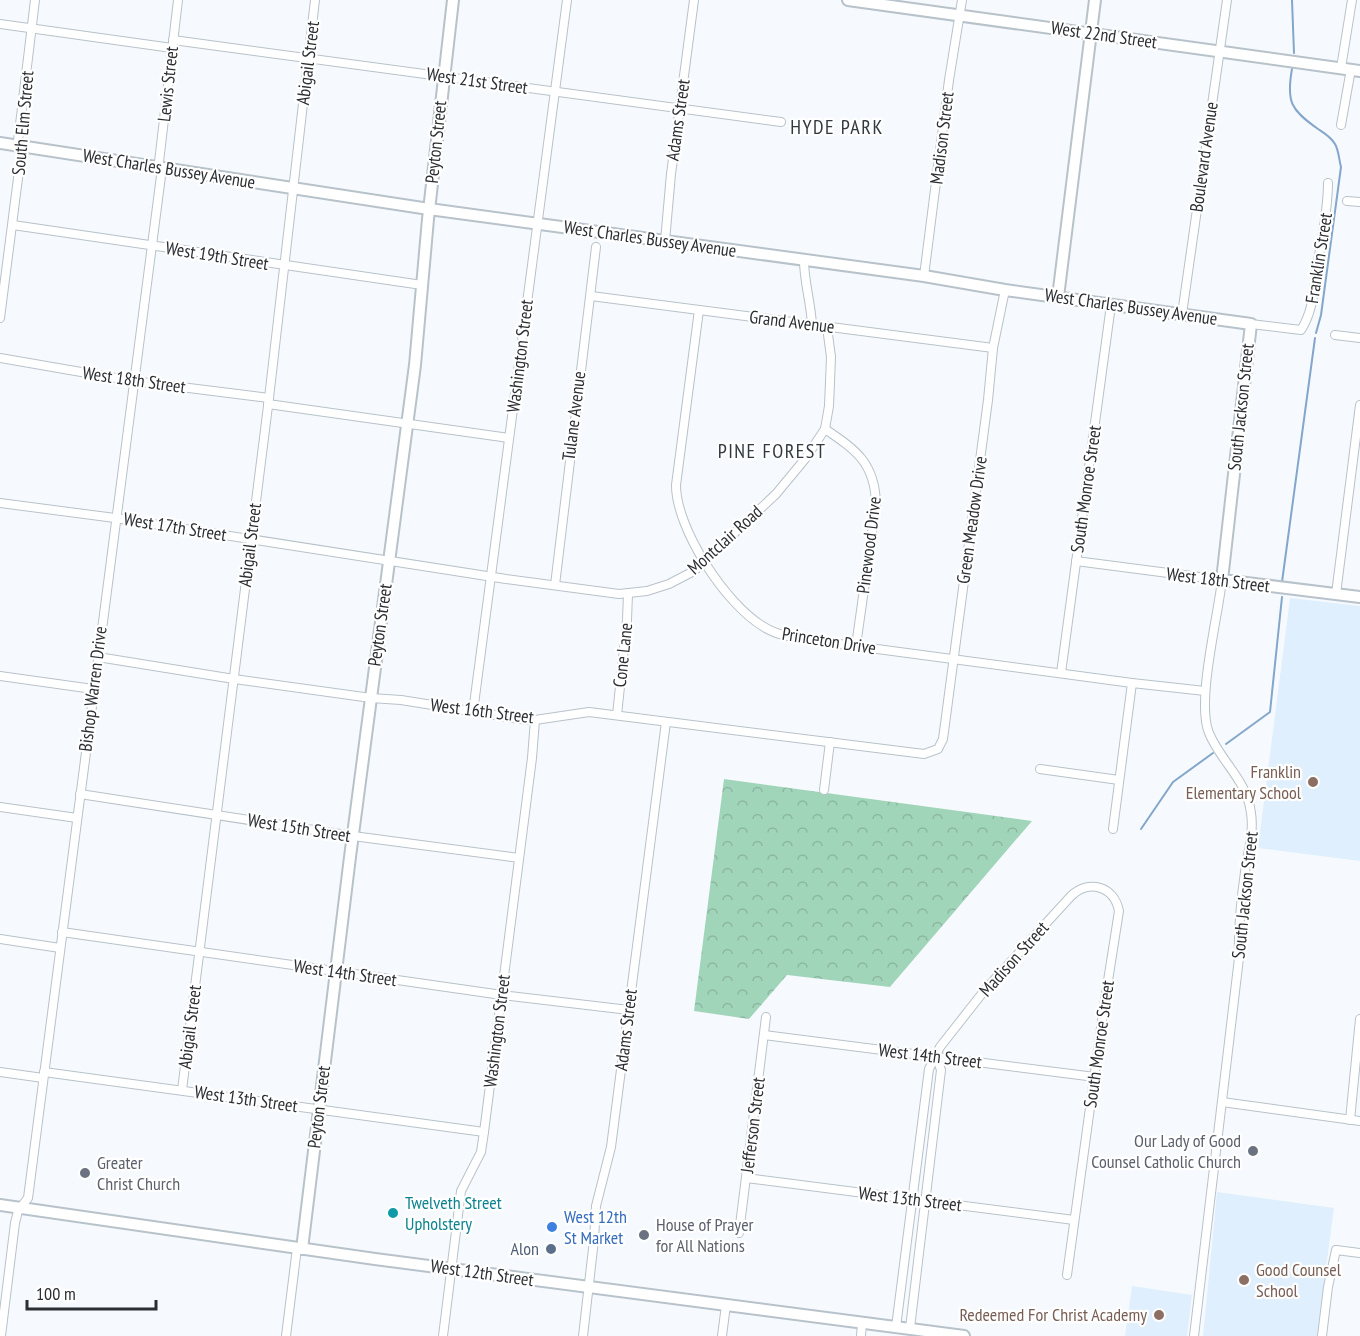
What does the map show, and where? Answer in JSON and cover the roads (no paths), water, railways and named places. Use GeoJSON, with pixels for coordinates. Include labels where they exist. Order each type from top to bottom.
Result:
{"type":"FeatureCollection","features":[{"type":"Feature","properties":{"kind":"street","name":"South Elm Street"},"geometry":{"type":"LineString","coordinates":[[0,318],[2,283],[13,225],[21,154],[18,141],[35,0]]}},
{"type":"Feature","properties":{"kind":"street","name":"Lewis Street"},"geometry":{"type":"LineString","coordinates":[[161,168],[159,162],[178,0]]}},
{"type":"Feature","properties":{"kind":"street","name":"Abigail Street"},"geometry":{"type":"LineString","coordinates":[[182,1090],[269,401],[315,0]]}},
{"type":"Feature","properties":{"kind":"street","name":"Peyton Street"},"geometry":{"type":"LineString","coordinates":[[286,1336],[318,1110],[406,424],[453,0]]}},
{"type":"Feature","properties":{"kind":"street","name":"Washington Street"},"geometry":{"type":"LineString","coordinates":[[473,712],[567,0]]}},
{"type":"Feature","properties":{"kind":"street","name":"Adams Street"},"geometry":{"type":"LineString","coordinates":[[664,241],[694,0]]}},
{"type":"Feature","properties":{"kind":"street","name":"West 22nd Street"},"geometry":{"type":"LineString","coordinates":[[848,0],[1351,69]]}},
{"type":"Feature","properties":{"kind":"street","name":"Madison Street"},"geometry":{"type":"LineString","coordinates":[[924,276],[949,80],[962,0]]}},
{"type":"Feature","properties":{"kind":"street"},"geometry":{"type":"LineString","coordinates":[[1058,297],[1095,0]]}},
{"type":"Feature","properties":{"kind":"street","name":"Boulevard Avenue"},"geometry":{"type":"LineString","coordinates":[[1182,314],[1227,0]]}},
{"type":"Feature","properties":{"kind":"street"},"geometry":{"type":"LineString","coordinates":[[1341,124],[1351,69],[1352,0]]}},
{"type":"Feature","properties":{"kind":"street","name":"West 21st Street"},"geometry":{"type":"LineString","coordinates":[[0,24],[309,57],[781,122]]}},
{"type":"Feature","properties":{"kind":"street","name":"West Charles Bussey Avenue"},"geometry":{"type":"LineString","coordinates":[[0,143],[429,209],[1301,330]]}},
{"type":"Feature","properties":{"kind":"street","name":"Bishop Warren Drive"},"geometry":{"type":"LineString","coordinates":[[21,1208],[28,1198],[161,168]]}},
{"type":"Feature","properties":{"kind":"street","name":"Franklin Street"},"geometry":{"type":"LineString","coordinates":[[1301,330],[1309,315],[1312,302],[1328,203],[1328,183]]}},
{"type":"Feature","properties":{"kind":"street"},"geometry":{"type":"LineString","coordinates":[[1347,201],[1360,202]]}},
{"type":"Feature","properties":{"kind":"street","name":"West 19th Street"},"geometry":{"type":"LineString","coordinates":[[13,225],[422,285]]}},
{"type":"Feature","properties":{"kind":"street","name":"Tulane Avenue"},"geometry":{"type":"LineString","coordinates":[[555,585],[596,247]]}},
{"type":"Feature","properties":{"kind":"street"},"geometry":{"type":"LineString","coordinates":[[804,260],[812,325]]}},
{"type":"Feature","properties":{"kind":"street","name":"Green Meadow Drive"},"geometry":{"type":"LineString","coordinates":[[938,749],[943,739],[993,348],[1005,290]]}},
{"type":"Feature","properties":{"kind":"street","name":"Grand Avenue"},"geometry":{"type":"LineString","coordinates":[[591,296],[993,348]]}},
{"type":"Feature","properties":{"kind":"street","name":"South Monroe Street"},"geometry":{"type":"LineString","coordinates":[[1061,673],[1111,305]]}},
{"type":"Feature","properties":{"kind":"street","name":"Princeton Drive"},"geometry":{"type":"LineString","coordinates":[[699,310],[676,498],[711,574],[745,612],[764,627],[786,636],[954,660],[1205,691]]}},
{"type":"Feature","properties":{"kind":"street","name":"South Jackson Street"},"geometry":{"type":"LineString","coordinates":[[1194,1336],[1239,958],[1239,920],[1252,825],[1245,789],[1218,749],[1206,725],[1205,691],[1222,580],[1251,324]]}},
{"type":"Feature","properties":{"kind":"street","name":"Montclair Road"},"geometry":{"type":"LineString","coordinates":[[491,575],[628,594],[669,584],[693,571],[791,478],[825,429],[831,381],[827,327]]}},
{"type":"Feature","properties":{"kind":"street"},"geometry":{"type":"LineString","coordinates":[[1335,335],[1360,338]]}},
{"type":"Feature","properties":{"kind":"street","name":"West 18th Street"},"geometry":{"type":"LineString","coordinates":[[0,358],[406,424],[509,438]]}},
{"type":"Feature","properties":{"kind":"street"},"geometry":{"type":"LineString","coordinates":[[1336,594],[1360,405]]}},
{"type":"Feature","properties":{"kind":"street","name":"Pinewood Drive"},"geometry":{"type":"LineString","coordinates":[[825,429],[862,458],[869,468],[875,489],[876,504],[856,646]]}},
{"type":"Feature","properties":{"kind":"street","name":"West 17th Street"},"geometry":{"type":"LineString","coordinates":[[0,503],[115,518],[491,575]]}},
{"type":"Feature","properties":{"kind":"street","name":"West 18th Street"},"geometry":{"type":"LineString","coordinates":[[1076,561],[1360,597]]}},
{"type":"Feature","properties":{"kind":"street","name":"Cone Lane"},"geometry":{"type":"LineString","coordinates":[[617,715],[628,594]]}},
{"type":"Feature","properties":{"kind":"street","name":"West 16th Street"},"geometry":{"type":"LineString","coordinates":[[98,657],[234,679],[535,720],[589,712],[924,754],[938,749]]}},
{"type":"Feature","properties":{"kind":"street"},"geometry":{"type":"LineString","coordinates":[[0,676],[93,689]]}},
{"type":"Feature","properties":{"kind":"street"},"geometry":{"type":"LineString","coordinates":[[1113,829],[1132,683]]}},
{"type":"Feature","properties":{"kind":"street","name":"Washington Street"},"geometry":{"type":"LineString","coordinates":[[443,1336],[461,1191],[481,1152],[484,1132],[535,720]]}},
{"type":"Feature","properties":{"kind":"street","name":"Adams Street"},"geometry":{"type":"LineString","coordinates":[[583,1336],[597,1217],[596,1206],[611,1147],[666,722]]}},
{"type":"Feature","properties":{"kind":"street"},"geometry":{"type":"LineString","coordinates":[[824,790],[830,742]]}},
{"type":"Feature","properties":{"kind":"street"},"geometry":{"type":"LineString","coordinates":[[1040,770],[1119,780]]}},
{"type":"Feature","properties":{"kind":"street","name":"West 15th Street"},"geometry":{"type":"LineString","coordinates":[[80,794],[460,852],[519,858]]}},
{"type":"Feature","properties":{"kind":"street"},"geometry":{"type":"LineString","coordinates":[[0,807],[77,818]]}},
{"type":"Feature","properties":{"kind":"street","name":"Madison Street"},"geometry":{"type":"LineString","coordinates":[[896,1327],[929,1069],[940,1047],[984,991],[1071,896],[1079,888],[1107,890]]}},
{"type":"Feature","properties":{"kind":"street","name":"South Monroe Street"},"geometry":{"type":"LineString","coordinates":[[1067,1275],[1119,911],[1117,898],[1107,890]]}},
{"type":"Feature","properties":{"kind":"street","name":"West 14th Street"},"geometry":{"type":"LineString","coordinates":[[62,932],[502,995],[629,1010]]}},
{"type":"Feature","properties":{"kind":"street"},"geometry":{"type":"LineString","coordinates":[[0,939],[60,948]]}},
{"type":"Feature","properties":{"kind":"street","name":"Jefferson Street"},"geometry":{"type":"LineString","coordinates":[[739,1233],[766,1017]]}},
{"type":"Feature","properties":{"kind":"street"},"geometry":{"type":"LineString","coordinates":[[1350,1120],[1360,1019]]}},
{"type":"Feature","properties":{"kind":"street","name":"West 14th Street"},"geometry":{"type":"LineString","coordinates":[[764,1035],[1095,1077]]}},
{"type":"Feature","properties":{"kind":"street"},"geometry":{"type":"LineString","coordinates":[[910,1328],[941,1070],[936,1056]]}},
{"type":"Feature","properties":{"kind":"street","name":"West 13th Street"},"geometry":{"type":"LineString","coordinates":[[0,1072],[182,1090],[484,1132]]}},
{"type":"Feature","properties":{"kind":"street"},"geometry":{"type":"LineString","coordinates":[[1222,1102],[1360,1121]]}},
{"type":"Feature","properties":{"kind":"street","name":"West 13th Street"},"geometry":{"type":"LineString","coordinates":[[746,1178],[1074,1220]]}},
{"type":"Feature","properties":{"kind":"street","name":"West 12th Street"},"geometry":{"type":"LineString","coordinates":[[0,1205],[589,1288],[964,1336]]}},
{"type":"Feature","properties":{"kind":"street"},"geometry":{"type":"LineString","coordinates":[[1,1336],[15,1223],[21,1208]]}},
{"type":"Feature","properties":{"kind":"street"},"geometry":{"type":"LineString","coordinates":[[1322,1336],[1328,1287],[1336,1250],[1360,1253]]}},
{"type":"Feature","properties":{"kind":"street"},"geometry":{"type":"LineString","coordinates":[[722,1336],[726,1305]]}},
{"type":"Feature","properties":{"kind":"street"},"geometry":{"type":"LineString","coordinates":[[861,1336],[862,1323]]}},
{"type":"Feature","properties":{"kind":"waterway"},"geometry":{"type":"LineString","coordinates":[[1292,0],[1294,53]]}},
{"type":"Feature","properties":{"kind":"waterway"},"geometry":{"type":"LineString","coordinates":[[1292,69],[1290,97],[1293,104],[1302,116],[1333,142],[1341,167],[1321,315],[1316,333]]}},
{"type":"Feature","properties":{"kind":"waterway"},"geometry":{"type":"LineString","coordinates":[[1282,582],[1315,338]]}},
{"type":"Feature","properties":{"kind":"waterway"},"geometry":{"type":"LineString","coordinates":[[1226,744],[1270,712],[1282,597]]}},
{"type":"Feature","properties":{"kind":"waterway"},"geometry":{"type":"LineString","coordinates":[[1141,829],[1173,782],[1213,753]]}},
{"type":"Feature","properties":{"kind":"place","name":"Franklin Elementary School"},"geometry":{"type":"Point","coordinates":[1313,782]}},
{"type":"Feature","properties":{"kind":"place","name":"Our Lady of Good Counsel Catholic Church"},"geometry":{"type":"Point","coordinates":[1253,1151]}},
{"type":"Feature","properties":{"kind":"place","name":"Greater Christ Church"},"geometry":{"type":"Point","coordinates":[85,1173]}},
{"type":"Feature","properties":{"kind":"place","name":"Twelveth Street Upholstery"},"geometry":{"type":"Point","coordinates":[393,1213]}},
{"type":"Feature","properties":{"kind":"place","name":"West 12th St Market"},"geometry":{"type":"Point","coordinates":[552,1227]}},
{"type":"Feature","properties":{"kind":"place","name":"House of Prayer for All Nations"},"geometry":{"type":"Point","coordinates":[644,1235]}},
{"type":"Feature","properties":{"kind":"place","name":"Alon"},"geometry":{"type":"Point","coordinates":[551,1249]}},
{"type":"Feature","properties":{"kind":"place","name":"Good Counsel School"},"geometry":{"type":"Point","coordinates":[1244,1280]}},
{"type":"Feature","properties":{"kind":"place","name":"Redeemed For Christ Academy"},"geometry":{"type":"Point","coordinates":[1159,1315]}},
{"type":"Feature","properties":{"kind":"district","name":"HYDE PARK"},"geometry":{"type":"Point","coordinates":[837,127]}},
{"type":"Feature","properties":{"kind":"district","name":"PINE FOREST"},"geometry":{"type":"Point","coordinates":[772,451]}}]}
